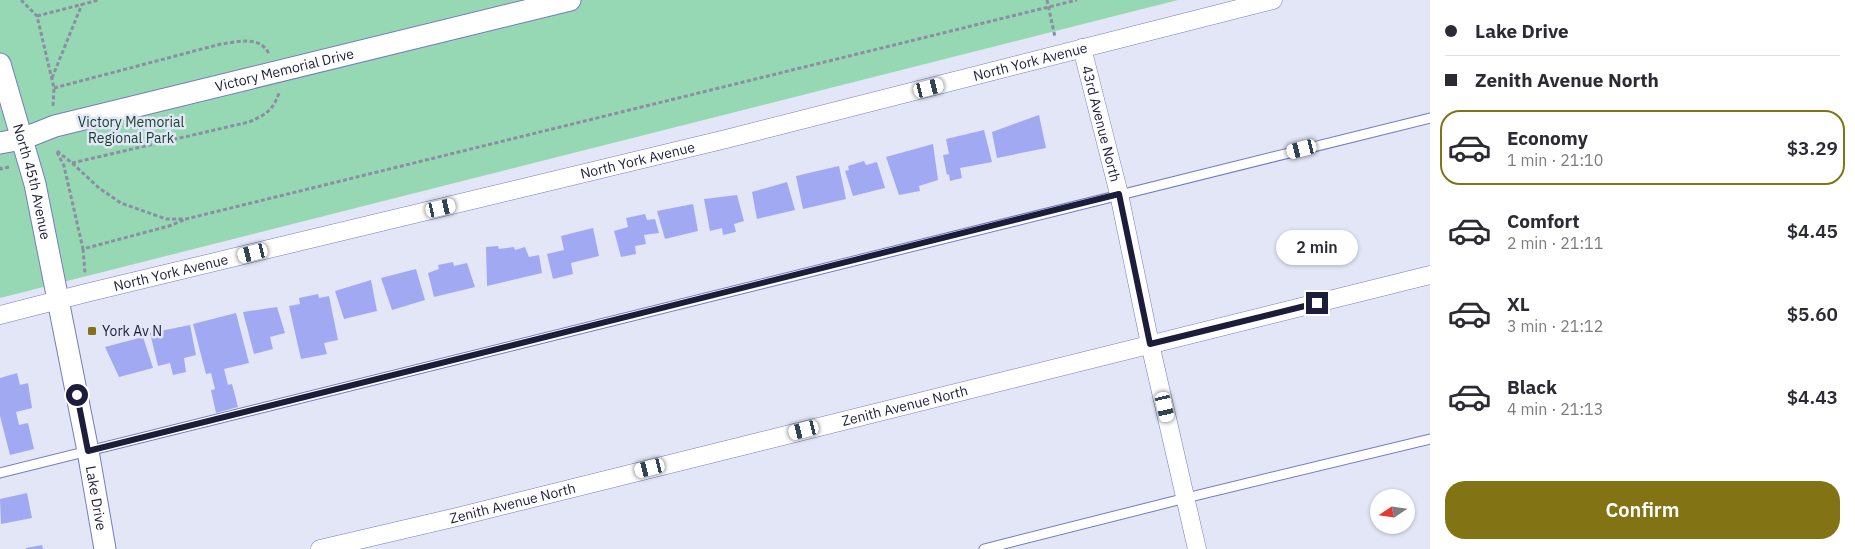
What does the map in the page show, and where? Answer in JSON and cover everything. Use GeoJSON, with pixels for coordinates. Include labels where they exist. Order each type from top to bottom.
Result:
{"type":"FeatureCollection","features":[{"type":"Feature","properties":{"kind":"street","name":"Victory Memorial Drive"},"geometry":{"type":"LineString","coordinates":[[0,143],[22,139],[55,126],[570,0]]}},
{"type":"Feature","properties":{"kind":"street","name":"North York Avenue"},"geometry":{"type":"LineString","coordinates":[[0,315],[726,139],[1273,0]]}},
{"type":"Feature","properties":{"kind":"street","name":"43rd Avenue North"},"geometry":{"type":"LineString","coordinates":[[1082,48],[1119,194],[1150,344],[1197,549]]}},
{"type":"Feature","properties":{"kind":"street","name":"North 45th Avenue"},"geometry":{"type":"LineString","coordinates":[[0,64],[35,184],[59,301]]}},
{"type":"Feature","properties":{"kind":"street","name":"Zenith Avenue North"},"geometry":{"type":"LineString","coordinates":[[320,549],[486,510],[1430,275]]}},
{"type":"Feature","properties":{"kind":"street","name":"Lake Drive"},"geometry":{"type":"LineString","coordinates":[[59,301],[106,549]]}},
{"type":"Feature","properties":{"kind":"lane"},"geometry":{"type":"LineString","coordinates":[[0,472],[1430,118]]}},
{"type":"Feature","properties":{"kind":"lane"},"geometry":{"type":"LineString","coordinates":[[984,549],[1186,498],[1430,440]]}},
{"type":"Feature","properties":{"kind":"path"},"geometry":{"type":"LineString","coordinates":[[21,0],[37,16],[54,88],[53,109]]}},
{"type":"Feature","properties":{"kind":"path"},"geometry":{"type":"LineString","coordinates":[[37,16],[100,0]]}},
{"type":"Feature","properties":{"kind":"path"},"geometry":{"type":"LineString","coordinates":[[1047,0],[1059,55]]}},
{"type":"Feature","properties":{"kind":"path"},"geometry":{"type":"LineString","coordinates":[[83,249],[169,226],[186,219],[1077,0]]}},
{"type":"Feature","properties":{"kind":"path"},"geometry":{"type":"LineString","coordinates":[[52,79],[82,4]]}},
{"type":"Feature","properties":{"kind":"path"},"geometry":{"type":"LineString","coordinates":[[54,88],[221,44],[246,41],[260,42],[267,48],[270,56]]}},
{"type":"Feature","properties":{"kind":"path"},"geometry":{"type":"LineString","coordinates":[[72,163],[249,122],[265,114],[274,106],[279,93]]}},
{"type":"Feature","properties":{"kind":"path"},"geometry":{"type":"LineString","coordinates":[[85,262],[64,166],[57,152],[99,188],[120,203],[166,219],[186,219]]}},
{"type":"Feature","properties":{"kind":"green space","name":"Victory Memorial Regional Park"},"geometry":{"type":"Polygon","coordinates":[[[0,0],[1178,0],[0,298],[0,0]]]}},
{"type":"Feature","properties":{"kind":"building"},"geometry":{"type":"Polygon","coordinates":[[[1039,115],[1046,148],[997,158],[992,132],[1039,115]]]}},
{"type":"Feature","properties":{"kind":"building"},"geometry":{"type":"Polygon","coordinates":[[[984,130],[992,162],[960,168],[962,178],[950,181],[943,155],[949,154],[946,139],[984,130]]]}},
{"type":"Feature","properties":{"kind":"building"},"geometry":{"type":"Polygon","coordinates":[[[933,144],[938,180],[919,186],[920,191],[899,195],[886,157],[933,144]]]}},
{"type":"Feature","properties":{"kind":"building"},"geometry":{"type":"Polygon","coordinates":[[[864,161],[866,165],[877,162],[885,188],[853,196],[845,171],[849,170],[848,166],[864,161]]]}},
{"type":"Feature","properties":{"kind":"building"},"geometry":{"type":"Polygon","coordinates":[[[839,166],[846,199],[803,209],[796,176],[839,166]]]}},
{"type":"Feature","properties":{"kind":"building"},"geometry":{"type":"Polygon","coordinates":[[[787,182],[795,210],[757,219],[752,192],[787,182]]]}},
{"type":"Feature","properties":{"kind":"building"},"geometry":{"type":"Polygon","coordinates":[[[737,195],[744,221],[734,224],[736,232],[723,235],[722,228],[710,231],[704,199],[737,195]]]}},
{"type":"Feature","properties":{"kind":"building"},"geometry":{"type":"Polygon","coordinates":[[[693,204],[698,231],[665,239],[657,211],[693,204]]]}},
{"type":"Feature","properties":{"kind":"building"},"geometry":{"type":"Polygon","coordinates":[[[645,214],[647,220],[655,219],[659,233],[644,235],[646,244],[635,246],[636,254],[621,257],[614,231],[628,227],[626,218],[645,214]]]}},
{"type":"Feature","properties":{"kind":"building"},"geometry":{"type":"Polygon","coordinates":[[[593,228],[599,256],[571,263],[573,274],[553,279],[547,254],[564,250],[561,236],[593,228]]]}},
{"type":"Feature","properties":{"kind":"building"},"geometry":{"type":"Polygon","coordinates":[[[498,246],[499,249],[514,247],[515,250],[525,247],[529,257],[539,255],[542,273],[487,286],[486,247],[498,246]]]}},
{"type":"Feature","properties":{"kind":"building"},"geometry":{"type":"Polygon","coordinates":[[[453,262],[454,266],[467,263],[475,287],[434,297],[428,273],[439,269],[438,265],[453,262]]]}},
{"type":"Feature","properties":{"kind":"building"},"geometry":{"type":"Polygon","coordinates":[[[416,269],[425,300],[392,310],[381,278],[416,269]]]}},
{"type":"Feature","properties":{"kind":"building"},"geometry":{"type":"Polygon","coordinates":[[[371,280],[377,311],[344,319],[335,291],[371,280]]]}},
{"type":"Feature","properties":{"kind":"building"},"geometry":{"type":"Polygon","coordinates":[[[318,294],[319,298],[329,296],[338,340],[324,343],[327,354],[301,359],[289,306],[300,304],[299,298],[318,294]]]}},
{"type":"Feature","properties":{"kind":"building"},"geometry":{"type":"Polygon","coordinates":[[[277,307],[285,333],[270,337],[273,349],[254,354],[243,312],[277,307]]]}},
{"type":"Feature","properties":{"kind":"building"},"geometry":{"type":"Polygon","coordinates":[[[236,313],[249,363],[224,369],[228,385],[232,384],[238,407],[216,413],[211,390],[215,389],[211,373],[206,374],[193,324],[236,313]]]}},
{"type":"Feature","properties":{"kind":"building"},"geometry":{"type":"Polygon","coordinates":[[[190,325],[196,355],[184,358],[186,372],[173,375],[170,363],[158,366],[150,333],[190,325]]]}},
{"type":"Feature","properties":{"kind":"building"},"geometry":{"type":"Polygon","coordinates":[[[143,337],[153,368],[119,377],[105,347],[143,337]]]}},
{"type":"Feature","properties":{"kind":"building"},"geometry":{"type":"Polygon","coordinates":[[[17,373],[20,385],[28,383],[32,408],[16,412],[19,425],[28,423],[34,449],[10,455],[0,416],[0,378],[17,373]]]}},
{"type":"Feature","properties":{"kind":"building"},"geometry":{"type":"Polygon","coordinates":[[[27,493],[32,518],[1,524],[0,499],[27,493]]]}},
{"type":"Feature","properties":{"kind":"building"},"geometry":{"type":"Polygon","coordinates":[[[42,545],[43,549],[26,549],[26,548],[42,545]]]}},
{"type":"Feature","properties":{"kind":"place","name":"York Av N"},"geometry":{"type":"Point","coordinates":[92,331]}},
{"type":"Feature","properties":{"kind":"route"},"geometry":{"type":"LineString","coordinates":[[77,395],[88,451],[1119,194],[1150,344],[1317,303]]}}]}
